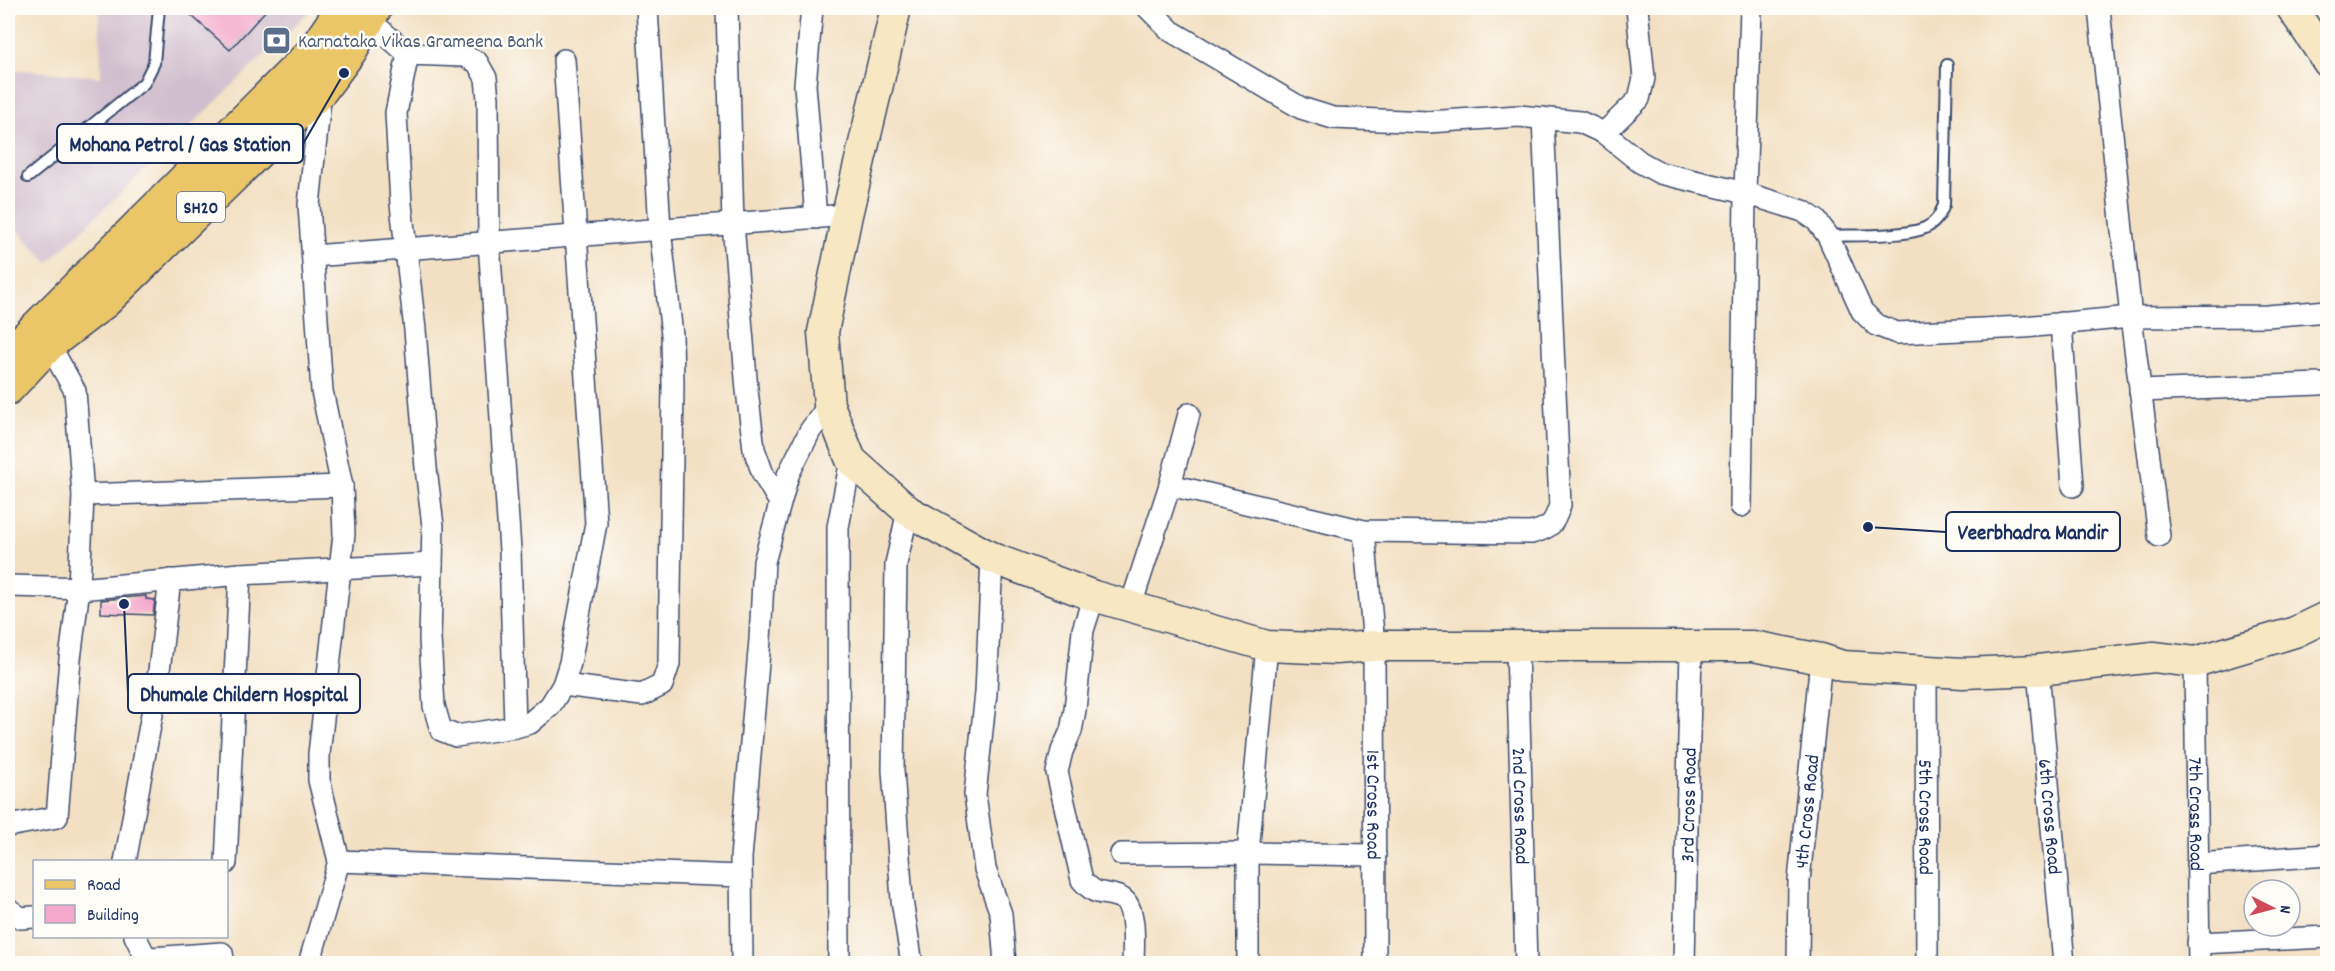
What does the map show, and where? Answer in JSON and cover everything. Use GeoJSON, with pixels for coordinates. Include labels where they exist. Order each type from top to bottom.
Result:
{"type":"FeatureCollection","features":[{"type":"Feature","properties":{"kind":"main road","name":"SH20"},"geometry":{"type":"LineString","coordinates":[[8,388],[50,344],[104,302],[321,90],[350,51],[362,11]]}},
{"type":"Feature","properties":{"kind":"main road","name":"SH20"},"geometry":{"type":"LineString","coordinates":[[8,356],[314,52],[362,11]]}},
{"type":"Feature","properties":{"kind":"street"},"geometry":{"type":"LineString","coordinates":[[563,685],[642,695],[662,684],[669,664],[672,335],[660,229],[647,8]]}},
{"type":"Feature","properties":{"kind":"street"},"geometry":{"type":"LineString","coordinates":[[727,8],[733,224],[747,390],[754,450],[763,474],[779,501]]}},
{"type":"Feature","properties":{"kind":"street"},"geometry":{"type":"LineString","coordinates":[[812,8],[805,85],[816,218]]}},
{"type":"Feature","properties":{"kind":"street"},"geometry":{"type":"LineString","coordinates":[[896,8],[847,215],[823,332],[830,405],[851,460],[908,511],[992,558],[1130,608],[1267,646],[1336,649],[1374,646],[1517,648],[1753,646],[1821,659],[1842,666],[1963,673],[2038,670],[2154,657],[2195,662],[2295,632],[2328,616]]}},
{"type":"Feature","properties":{"kind":"street"},"geometry":{"type":"LineString","coordinates":[[1148,8],[1171,31],[1315,114],[1333,118],[1428,122],[1519,116],[1580,122],[1604,133],[1640,162],[1660,174],[1745,193],[1803,211],[1816,219],[1828,236],[1862,311],[1876,325],[1897,333],[2061,323],[2131,316],[2267,315],[2328,311]]}},
{"type":"Feature","properties":{"kind":"street"},"geometry":{"type":"LineString","coordinates":[[1604,133],[1640,99],[1644,78],[1636,8]]}},
{"type":"Feature","properties":{"kind":"street"},"geometry":{"type":"LineString","coordinates":[[1741,506],[1745,193],[1751,8]]}},
{"type":"Feature","properties":{"kind":"street"},"geometry":{"type":"LineString","coordinates":[[2099,8],[2131,316],[2159,536]]}},
{"type":"Feature","properties":{"kind":"street"},"geometry":{"type":"LineString","coordinates":[[2292,8],[2328,62]]}},
{"type":"Feature","properties":{"kind":"street"},"geometry":{"type":"LineString","coordinates":[[362,11],[408,54],[464,56],[477,62],[486,78],[489,242],[510,550],[515,727]]}},
{"type":"Feature","properties":{"kind":"street"},"geometry":{"type":"LineString","coordinates":[[408,54],[396,113],[406,249],[416,330],[426,468],[433,526],[430,639],[434,706],[441,730],[456,736],[530,723],[550,706],[563,685],[570,663],[596,523],[564,60]]}},
{"type":"Feature","properties":{"kind":"street"},"geometry":{"type":"LineString","coordinates":[[309,963],[339,861],[319,780],[318,754],[344,534],[342,486],[322,391],[309,205],[321,90]]}},
{"type":"Feature","properties":{"kind":"street"},"geometry":{"type":"LineString","coordinates":[[1170,485],[1364,531],[1531,533],[1546,529],[1555,520],[1560,505],[1543,118]]}},
{"type":"Feature","properties":{"kind":"street"},"geometry":{"type":"LineString","coordinates":[[313,256],[847,215]]}},
{"type":"Feature","properties":{"kind":"street"},"geometry":{"type":"LineString","coordinates":[[2061,323],[2073,486]]}},
{"type":"Feature","properties":{"kind":"street"},"geometry":{"type":"LineString","coordinates":[[8,826],[57,817],[70,658],[79,588],[83,495],[75,391],[50,344]]}},
{"type":"Feature","properties":{"kind":"street"},"geometry":{"type":"LineString","coordinates":[[2140,391],[2320,384]]}},
{"type":"Feature","properties":{"kind":"street"},"geometry":{"type":"LineString","coordinates":[[742,963],[741,858],[760,640],[764,562],[788,475],[810,431],[830,405]]}},
{"type":"Feature","properties":{"kind":"street"},"geometry":{"type":"LineString","coordinates":[[1130,608],[1170,485],[1189,414]]}},
{"type":"Feature","properties":{"kind":"street"},"geometry":{"type":"LineString","coordinates":[[839,963],[838,527],[851,460]]}},
{"type":"Feature","properties":{"kind":"street"},"geometry":{"type":"LineString","coordinates":[[83,495],[342,486]]}},
{"type":"Feature","properties":{"kind":"street"},"geometry":{"type":"LineString","coordinates":[[908,511],[896,564],[893,770],[902,900],[912,963]]}},
{"type":"Feature","properties":{"kind":"street","name":"1st Cross Road"},"geometry":{"type":"LineString","coordinates":[[1364,531],[1374,646],[1375,963]]}},
{"type":"Feature","properties":{"kind":"street"},"geometry":{"type":"LineString","coordinates":[[992,558],[986,693],[975,794],[985,869],[1001,914],[1005,963]]}},
{"type":"Feature","properties":{"kind":"street"},"geometry":{"type":"LineString","coordinates":[[8,586],[79,588],[240,574],[432,564]]}},
{"type":"Feature","properties":{"kind":"street"},"geometry":{"type":"LineString","coordinates":[[226,860],[240,574]]}},
{"type":"Feature","properties":{"kind":"street"},"geometry":{"type":"LineString","coordinates":[[126,860],[157,687],[170,580]]}},
{"type":"Feature","properties":{"kind":"street"},"geometry":{"type":"LineString","coordinates":[[1094,596],[1083,630],[1071,730],[1062,751],[1057,772],[1082,880],[1092,891],[1122,898],[1130,906],[1133,963]]}},
{"type":"Feature","properties":{"kind":"street"},"geometry":{"type":"LineString","coordinates":[[1248,963],[1248,853],[1267,646]]}},
{"type":"Feature","properties":{"kind":"street","name":"2nd Cross Road"},"geometry":{"type":"LineString","coordinates":[[1517,648],[1526,963]]}},
{"type":"Feature","properties":{"kind":"street","name":"3rd Cross Road"},"geometry":{"type":"LineString","coordinates":[[1684,963],[1691,648]]}},
{"type":"Feature","properties":{"kind":"street","name":"4th Cross Road"},"geometry":{"type":"LineString","coordinates":[[1798,963],[1799,881],[1821,659]]}},
{"type":"Feature","properties":{"kind":"street","name":"7th Cross Road"},"geometry":{"type":"LineString","coordinates":[[2195,662],[2199,953]]}},
{"type":"Feature","properties":{"kind":"street","name":"6th Cross Road"},"geometry":{"type":"LineString","coordinates":[[2038,670],[2064,963]]}},
{"type":"Feature","properties":{"kind":"street","name":"5th Cross Road"},"geometry":{"type":"LineString","coordinates":[[1926,671],[1928,963]]}},
{"type":"Feature","properties":{"kind":"street"},"geometry":{"type":"LineString","coordinates":[[1120,854],[1375,855]]}},
{"type":"Feature","properties":{"kind":"street"},"geometry":{"type":"LineString","coordinates":[[2197,864],[2328,855]]}},
{"type":"Feature","properties":{"kind":"street"},"geometry":{"type":"LineString","coordinates":[[339,861],[741,876]]}},
{"type":"Feature","properties":{"kind":"street"},"geometry":{"type":"LineString","coordinates":[[8,909],[21,918],[33,917]]}},
{"type":"Feature","properties":{"kind":"street"},"geometry":{"type":"LineString","coordinates":[[136,938],[144,954],[151,958],[223,951]]}},
{"type":"Feature","properties":{"kind":"street"},"geometry":{"type":"LineString","coordinates":[[2199,953],[2328,938]]}},
{"type":"Feature","properties":{"kind":"lane"},"geometry":{"type":"LineString","coordinates":[[28,177],[144,83],[154,63],[159,8]]}},
{"type":"Feature","properties":{"kind":"lane"},"geometry":{"type":"LineString","coordinates":[[1828,236],[1911,232],[1926,228],[1937,220],[1944,205],[1947,65]]}},
{"type":"Feature","properties":{"kind":"shaded area"},"geometry":{"type":"Polygon","coordinates":[[[99,8],[313,8],[48,263],[8,220],[8,69],[101,77],[99,8]]]}},
{"type":"Feature","properties":{"kind":"building"},"geometry":{"type":"Polygon","coordinates":[[[183,8],[268,8],[230,50],[183,8]]]}},
{"type":"Feature","properties":{"kind":"building"},"geometry":{"type":"Polygon","coordinates":[[[146,596],[146,599],[155,600],[153,615],[101,613],[101,600],[146,596]]]}},
{"type":"Feature","properties":{"kind":"place","name":"Karnataka Vikas Grameena Bank"},"geometry":{"type":"Point","coordinates":[277,40]}},
{"type":"Feature","properties":{"kind":"place","name":"Mohana Petrol / Gas Station"},"geometry":{"type":"Point","coordinates":[344,73]}},
{"type":"Feature","properties":{"kind":"place","name":"Veerbhadra Mandir"},"geometry":{"type":"Point","coordinates":[1868,527]}},
{"type":"Feature","properties":{"kind":"place","name":"Dhumale Childern Hospital"},"geometry":{"type":"Point","coordinates":[124,604]}}]}
